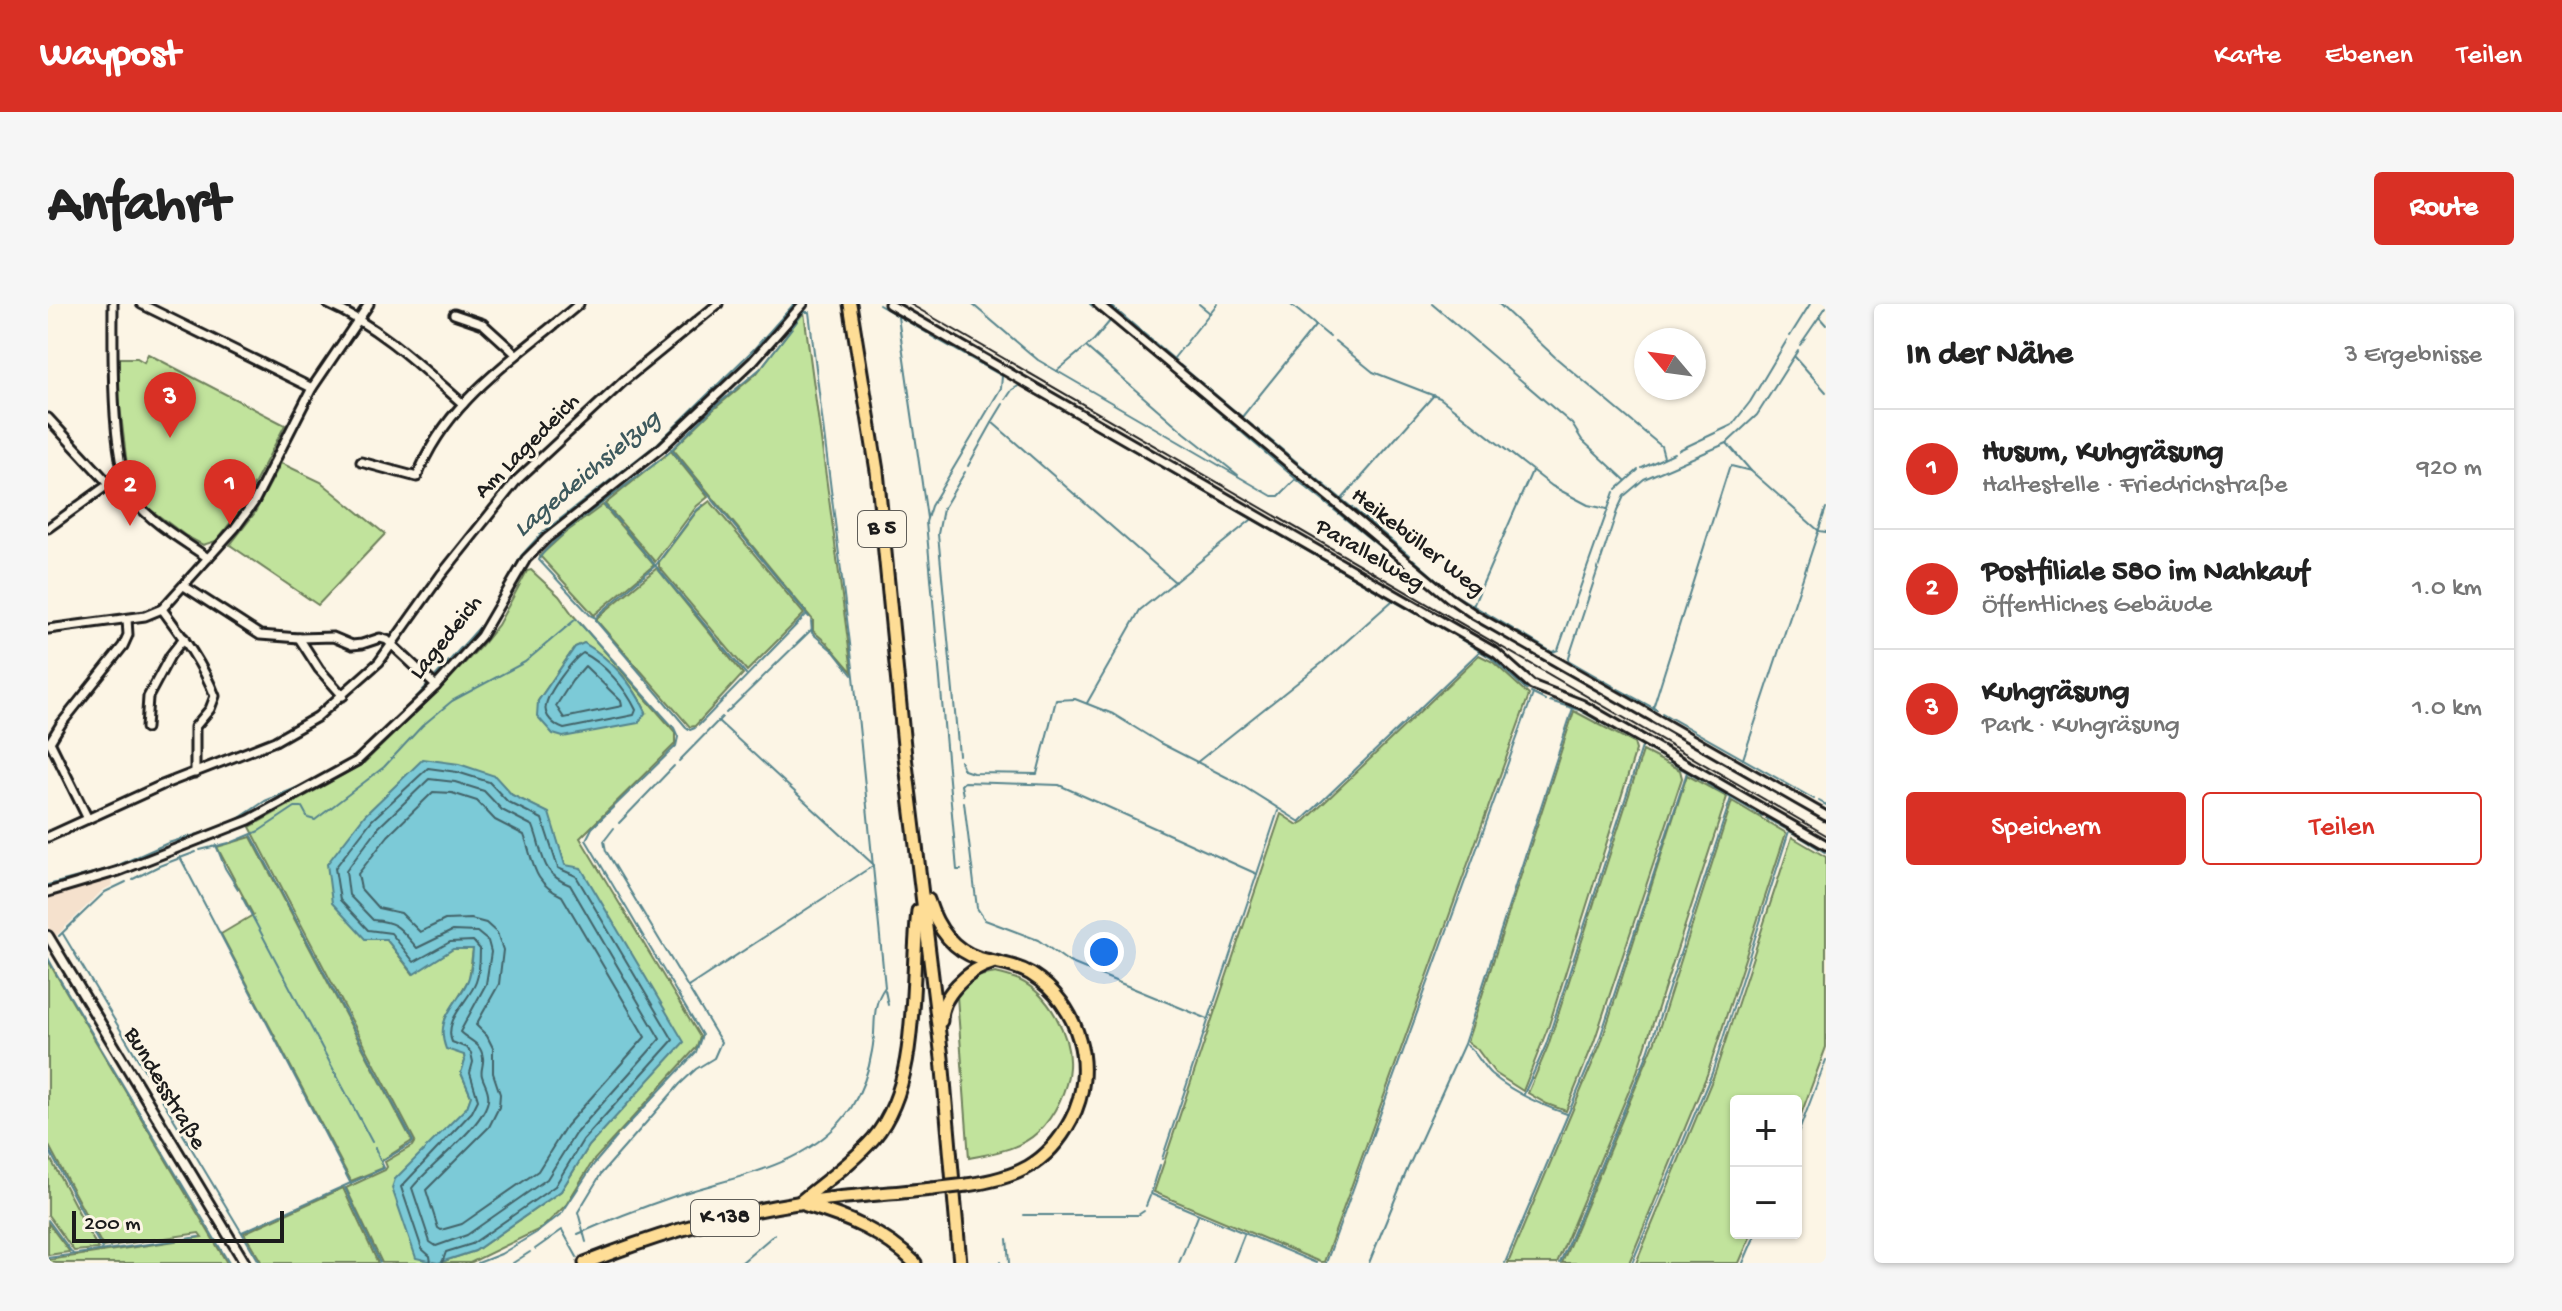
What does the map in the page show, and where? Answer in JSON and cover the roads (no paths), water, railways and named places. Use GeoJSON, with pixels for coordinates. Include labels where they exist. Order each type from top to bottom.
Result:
{"type":"FeatureCollection","features":[{"type":"Feature","properties":{"kind":"highway","name":"B 5"},"geometry":{"type":"LineString","coordinates":[[850,304],[877,471],[901,726],[942,1058],[960,1263]]}},
{"type":"Feature","properties":{"kind":"highway"},"geometry":{"type":"LineString","coordinates":[[798,1203],[996,1180],[1023,1171],[1043,1157],[1072,1119],[1084,1076],[1082,1045],[1063,1005],[1034,976],[1019,968],[971,954],[946,935],[934,920],[920,886]]}},
{"type":"Feature","properties":{"kind":"highway"},"geometry":{"type":"LineString","coordinates":[[798,1203],[867,1145],[883,1124],[896,1098],[910,1043],[913,955],[920,886]]}},
{"type":"Feature","properties":{"kind":"highway"},"geometry":{"type":"LineString","coordinates":[[942,1058],[941,1012],[948,999],[967,975],[983,965],[996,962]]}},
{"type":"Feature","properties":{"kind":"highway"},"geometry":{"type":"LineString","coordinates":[[798,1203],[840,1216],[876,1233],[915,1263]]}},
{"type":"Feature","properties":{"kind":"highway","name":"K 138"},"geometry":{"type":"LineString","coordinates":[[585,1263],[713,1221],[798,1203]]}},
{"type":"Feature","properties":{"kind":"street"},"geometry":{"type":"LineString","coordinates":[[113,304],[113,389],[123,481],[135,501],[208,558]]}},
{"type":"Feature","properties":{"kind":"street"},"geometry":{"type":"LineString","coordinates":[[141,304],[312,388]]}},
{"type":"Feature","properties":{"kind":"street"},"geometry":{"type":"LineString","coordinates":[[328,304],[359,319],[389,339],[463,404]]}},
{"type":"Feature","properties":{"kind":"street"},"geometry":{"type":"LineString","coordinates":[[48,629],[145,616],[162,609],[254,502],[312,388],[369,304]]}},
{"type":"Feature","properties":{"kind":"street","name":"Am Lagedeich"},"geometry":{"type":"LineString","coordinates":[[48,837],[293,733],[343,696],[379,662],[441,575],[517,480],[626,379],[718,304]]}},
{"type":"Feature","properties":{"kind":"street","name":"Lagedeich"},"geometry":{"type":"LineString","coordinates":[[48,892],[119,871],[249,820],[357,761],[436,686],[481,636],[526,559],[547,538],[662,447],[753,361],[803,304]]}},
{"type":"Feature","properties":{"kind":"street","name":"Parallelweg"},"geometry":{"type":"LineString","coordinates":[[889,304],[1496,653],[1532,685],[1593,710],[1826,845]]}},
{"type":"Feature","properties":{"kind":"street","name":"Heikebüller Weg"},"geometry":{"type":"LineString","coordinates":[[1098,304],[1450,598],[1826,816]]}},
{"type":"Feature","properties":{"kind":"street"},"geometry":{"type":"LineString","coordinates":[[361,462],[417,477],[432,446],[463,404],[516,354],[574,306]]}},
{"type":"Feature","properties":{"kind":"street"},"geometry":{"type":"LineString","coordinates":[[454,314],[483,324],[516,354]]}},
{"type":"Feature","properties":{"kind":"street"},"geometry":{"type":"LineString","coordinates":[[48,418],[109,484]]}},
{"type":"Feature","properties":{"kind":"street"},"geometry":{"type":"LineString","coordinates":[[48,528],[109,484],[123,481]]}},
{"type":"Feature","properties":{"kind":"street"},"geometry":{"type":"LineString","coordinates":[[184,586],[260,635],[333,637],[352,645],[380,638],[393,644],[436,686]]}},
{"type":"Feature","properties":{"kind":"street"},"geometry":{"type":"LineString","coordinates":[[162,609],[184,638],[215,696],[210,709],[195,727],[195,773]]}},
{"type":"Feature","properties":{"kind":"street"},"geometry":{"type":"LineString","coordinates":[[88,819],[49,742],[123,646],[128,635],[127,619]]}},
{"type":"Feature","properties":{"kind":"street"},"geometry":{"type":"LineString","coordinates":[[146,728],[148,697],[153,685],[184,638]]}},
{"type":"Feature","properties":{"kind":"street"},"geometry":{"type":"LineString","coordinates":[[299,638],[319,669],[343,696]]}},
{"type":"Feature","properties":{"kind":"street","name":"Bundesstraße"},"geometry":{"type":"LineString","coordinates":[[48,936],[245,1263]]}},
{"type":"Feature","properties":{"kind":"water"},"geometry":{"type":"Polygon","coordinates":[[[584,643],[612,664],[635,692],[646,712],[638,723],[563,737],[553,734],[537,716],[538,701],[575,647],[584,643]]]}},
{"type":"Feature","properties":{"kind":"water"},"geometry":{"type":"Polygon","coordinates":[[[423,759],[459,764],[495,776],[512,795],[549,813],[565,865],[581,868],[684,1042],[589,1146],[561,1191],[475,1251],[438,1263],[416,1258],[392,1188],[395,1179],[467,1107],[471,1096],[461,1073],[464,1055],[446,1049],[443,1029],[448,1013],[468,980],[473,949],[453,949],[414,974],[386,939],[365,939],[332,903],[327,864],[365,815],[423,759]]]}},
{"type":"Feature","properties":{"kind":"waterway","name":"Lagedeichsielzug"},"geometry":{"type":"LineString","coordinates":[[490,614],[521,556],[541,534],[658,443],[754,349],[794,304]]}},
{"type":"Feature","properties":{"kind":"waterway"},"geometry":{"type":"LineString","coordinates":[[972,304],[1038,360],[1272,496],[1279,496],[1295,480]]}},
{"type":"Feature","properties":{"kind":"waterway"},"geometry":{"type":"LineString","coordinates":[[1090,304],[1155,358]]}},
{"type":"Feature","properties":{"kind":"waterway"},"geometry":{"type":"LineString","coordinates":[[1109,304],[1176,361]]}},
{"type":"Feature","properties":{"kind":"waterway"},"geometry":{"type":"LineString","coordinates":[[1199,304],[1210,313]]}},
{"type":"Feature","properties":{"kind":"waterway"},"geometry":{"type":"LineString","coordinates":[[1174,358],[1217,304]]}},
{"type":"Feature","properties":{"kind":"waterway"},"geometry":{"type":"LineString","coordinates":[[1290,304],[1330,337]]}},
{"type":"Feature","properties":{"kind":"waterway"},"geometry":{"type":"LineString","coordinates":[[1432,304],[1572,424],[1582,440],[1625,480]]}},
{"type":"Feature","properties":{"kind":"waterway"},"geometry":{"type":"LineString","coordinates":[[1499,304],[1555,357],[1661,446],[1664,457]]}},
{"type":"Feature","properties":{"kind":"waterway"},"geometry":{"type":"LineString","coordinates":[[1790,336],[1810,304]]}},
{"type":"Feature","properties":{"kind":"waterway"},"geometry":{"type":"LineString","coordinates":[[879,305],[927,333]]}},
{"type":"Feature","properties":{"kind":"waterway"},"geometry":{"type":"LineString","coordinates":[[1800,345],[1826,307]]}},
{"type":"Feature","properties":{"kind":"waterway"},"geometry":{"type":"LineString","coordinates":[[578,1234],[663,1200],[771,1166],[815,1144],[851,1108],[871,1058],[877,1002],[885,987],[854,676],[809,312],[804,312],[764,364]]}},
{"type":"Feature","properties":{"kind":"waterway"},"geometry":{"type":"LineString","coordinates":[[898,317],[927,518]]}},
{"type":"Feature","properties":{"kind":"waterway"},"geometry":{"type":"LineString","coordinates":[[1819,317],[1826,325]]}},
{"type":"Feature","properties":{"kind":"waterway"},"geometry":{"type":"LineString","coordinates":[[1057,371],[1094,340],[1110,321]]}},
{"type":"Feature","properties":{"kind":"waterway"},"geometry":{"type":"LineString","coordinates":[[1242,417],[1315,326]]}},
{"type":"Feature","properties":{"kind":"waterway"},"geometry":{"type":"LineString","coordinates":[[931,336],[1002,376],[1001,388],[931,506],[926,522],[957,870],[961,870]]}},
{"type":"Feature","properties":{"kind":"waterway"},"geometry":{"type":"LineString","coordinates":[[1679,450],[1732,425],[1750,402],[1787,340]]}},
{"type":"Feature","properties":{"kind":"waterway"},"geometry":{"type":"LineString","coordinates":[[1335,341],[1373,372],[1440,398],[1552,486],[1588,505],[1607,509]]}},
{"type":"Feature","properties":{"kind":"waterway"},"geometry":{"type":"LineString","coordinates":[[1086,347],[1238,475]]}},
{"type":"Feature","properties":{"kind":"waterway"},"geometry":{"type":"LineString","coordinates":[[1728,442],[1757,415],[1798,350]]}},
{"type":"Feature","properties":{"kind":"waterway"},"geometry":{"type":"LineString","coordinates":[[1795,357],[1826,392]]}},
{"type":"Feature","properties":{"kind":"waterway"},"geometry":{"type":"LineString","coordinates":[[1159,361],[1296,479],[1448,602],[1461,609]]}},
{"type":"Feature","properties":{"kind":"waterway"},"geometry":{"type":"LineString","coordinates":[[1180,365],[1253,426]]}},
{"type":"Feature","properties":{"kind":"waterway"},"geometry":{"type":"LineString","coordinates":[[666,455],[717,405],[761,368]]}},
{"type":"Feature","properties":{"kind":"waterway"},"geometry":{"type":"LineString","coordinates":[[1006,399],[1020,385],[1378,592]]}},
{"type":"Feature","properties":{"kind":"waterway"},"geometry":{"type":"LineString","coordinates":[[1343,498],[1434,395]]}},
{"type":"Feature","properties":{"kind":"waterway"},"geometry":{"type":"LineString","coordinates":[[1003,404],[992,422],[1175,582]]}},
{"type":"Feature","properties":{"kind":"waterway"},"geometry":{"type":"LineString","coordinates":[[968,466],[992,423]]}},
{"type":"Feature","properties":{"kind":"waterway"},"geometry":{"type":"LineString","coordinates":[[1257,429],[1409,555]]}},
{"type":"Feature","properties":{"kind":"waterway"},"geometry":{"type":"LineString","coordinates":[[1615,687],[1568,660],[1617,511],[1624,496],[1644,479],[1727,443],[1751,471],[1819,531],[1826,532]]}},
{"type":"Feature","properties":{"kind":"waterway"},"geometry":{"type":"LineString","coordinates":[[671,449],[809,617]]}},
{"type":"Feature","properties":{"kind":"waterway"},"geometry":{"type":"LineString","coordinates":[[1642,468],[1674,453]]}},
{"type":"Feature","properties":{"kind":"waterway"},"geometry":{"type":"LineString","coordinates":[[661,459],[574,524],[539,560],[596,618],[686,727],[690,730],[695,728]]}},
{"type":"Feature","properties":{"kind":"waterway"},"geometry":{"type":"LineString","coordinates":[[1653,708],[1729,468],[1751,471]]}},
{"type":"Feature","properties":{"kind":"waterway"},"geometry":{"type":"LineString","coordinates":[[1617,489],[1638,470]]}},
{"type":"Feature","properties":{"kind":"waterway"},"geometry":{"type":"LineString","coordinates":[[1473,606],[1532,471]]}},
{"type":"Feature","properties":{"kind":"waterway"},"geometry":{"type":"LineString","coordinates":[[959,755],[938,534],[943,509],[965,472]]}},
{"type":"Feature","properties":{"kind":"waterway"},"geometry":{"type":"LineString","coordinates":[[1518,632],[1552,652],[1558,650],[1614,492]]}},
{"type":"Feature","properties":{"kind":"waterway"},"geometry":{"type":"LineString","coordinates":[[604,505],[620,523]]}},
{"type":"Feature","properties":{"kind":"waterway"},"geometry":{"type":"LineString","coordinates":[[597,616],[656,565],[703,505]]}},
{"type":"Feature","properties":{"kind":"waterway"},"geometry":{"type":"LineString","coordinates":[[1743,759],[1826,508]]}},
{"type":"Feature","properties":{"kind":"waterway"},"geometry":{"type":"LineString","coordinates":[[1087,703],[1140,610],[1251,520]]}},
{"type":"Feature","properties":{"kind":"waterway"},"geometry":{"type":"LineString","coordinates":[[623,527],[746,674]]}},
{"type":"Feature","properties":{"kind":"waterway"},"geometry":{"type":"LineString","coordinates":[[1413,559],[1452,593],[1513,629]]}},
{"type":"Feature","properties":{"kind":"waterway"},"geometry":{"type":"LineString","coordinates":[[1383,595],[1450,633]]}},
{"type":"Feature","properties":{"kind":"waterway"},"geometry":{"type":"LineString","coordinates":[[1196,763],[1322,663],[1392,601]]}},
{"type":"Feature","properties":{"kind":"waterway"},"geometry":{"type":"LineString","coordinates":[[699,725],[806,615]]}},
{"type":"Feature","properties":{"kind":"waterway"},"geometry":{"type":"LineString","coordinates":[[576,619],[674,728],[678,737],[676,746],[592,828],[586,840],[702,1035],[696,1052],[622,1131]]}},
{"type":"Feature","properties":{"kind":"waterway"},"geometry":{"type":"LineString","coordinates":[[233,842],[259,831],[295,807],[302,807],[308,818],[315,820],[384,767],[422,726],[452,701],[525,662],[576,619]]}},
{"type":"Feature","properties":{"kind":"waterway","name":"Lagedeichsielzug"},"geometry":{"type":"LineString","coordinates":[[405,710],[486,620]]}},
{"type":"Feature","properties":{"kind":"waterway"},"geometry":{"type":"LineString","coordinates":[[811,621],[812,633],[834,652],[852,675]]}},
{"type":"Feature","properties":{"kind":"waterway"},"geometry":{"type":"LineString","coordinates":[[726,713],[811,630]]}},
{"type":"Feature","properties":{"kind":"waterway"},"geometry":{"type":"LineString","coordinates":[[1455,636],[1491,658],[1527,690]]}},
{"type":"Feature","properties":{"kind":"waterway"},"geometry":{"type":"LineString","coordinates":[[960,761],[964,770],[973,773],[1037,774],[1056,700],[1075,699],[1113,714],[1160,743],[1238,783],[1300,822],[1481,650]]}},
{"type":"Feature","properties":{"kind":"waterway"},"geometry":{"type":"LineString","coordinates":[[1618,689],[1657,710]]}},
{"type":"Feature","properties":{"kind":"waterway"},"geometry":{"type":"LineString","coordinates":[[1531,693],[1545,700]]}},
{"type":"Feature","properties":{"kind":"waterway"},"geometry":{"type":"LineString","coordinates":[[1326,1263],[1533,694]]}},
{"type":"Feature","properties":{"kind":"waterway"},"geometry":{"type":"LineString","coordinates":[[1550,701],[1579,710],[1611,728]]}},
{"type":"Feature","properties":{"kind":"waterway"},"geometry":{"type":"LineString","coordinates":[[1369,1263],[1464,1044],[1573,708]]}},
{"type":"Feature","properties":{"kind":"waterway"},"geometry":{"type":"LineString","coordinates":[[1662,713],[1814,799]]}},
{"type":"Feature","properties":{"kind":"waterway"},"geometry":{"type":"LineString","coordinates":[[679,761],[722,717]]}},
{"type":"Feature","properties":{"kind":"waterway"},"geometry":{"type":"LineString","coordinates":[[688,987],[874,865],[718,721]]}},
{"type":"Feature","properties":{"kind":"waterway"},"geometry":{"type":"LineString","coordinates":[[1663,727],[1826,821]]}},
{"type":"Feature","properties":{"kind":"waterway"},"geometry":{"type":"LineString","coordinates":[[1615,730],[1665,759]]}},
{"type":"Feature","properties":{"kind":"waterway"},"geometry":{"type":"LineString","coordinates":[[1524,1094],[1546,1045],[1642,747]]}},
{"type":"Feature","properties":{"kind":"waterway","name":"Lagedeichsielzug"},"geometry":{"type":"LineString","coordinates":[[349,761],[363,751]]}},
{"type":"Feature","properties":{"kind":"waterway"},"geometry":{"type":"LineString","coordinates":[[1670,762],[1702,781]]}},
{"type":"Feature","properties":{"kind":"waterway"},"geometry":{"type":"LineString","coordinates":[[619,823],[674,766]]}},
{"type":"Feature","properties":{"kind":"waterway"},"geometry":{"type":"LineString","coordinates":[[1505,1263],[1599,1041],[1687,772]]}},
{"type":"Feature","properties":{"kind":"waterway","name":"Lagedeichsielzug"},"geometry":{"type":"LineString","coordinates":[[48,885],[112,868],[168,843],[235,821],[265,801],[315,780]]}},
{"type":"Feature","properties":{"kind":"waterway"},"geometry":{"type":"LineString","coordinates":[[963,795],[961,785],[964,782],[1059,785],[1257,874]]}},
{"type":"Feature","properties":{"kind":"waterway"},"geometry":{"type":"LineString","coordinates":[[1707,784],[1762,816]]}},
{"type":"Feature","properties":{"kind":"waterway"},"geometry":{"type":"LineString","coordinates":[[1560,1263],[1647,1055],[1731,798]]}},
{"type":"Feature","properties":{"kind":"waterway"},"geometry":{"type":"LineString","coordinates":[[1819,801],[1826,805]]}},
{"type":"Feature","properties":{"kind":"waterway"},"geometry":{"type":"LineString","coordinates":[[964,802],[977,908],[985,920],[1038,940],[1069,962],[1208,1019]]}},
{"type":"Feature","properties":{"kind":"waterway"},"geometry":{"type":"LineString","coordinates":[[1162,1159],[1278,811]]}},
{"type":"Feature","properties":{"kind":"waterway"},"geometry":{"type":"LineString","coordinates":[[1766,818],[1795,834]]}},
{"type":"Feature","properties":{"kind":"waterway"},"geometry":{"type":"LineString","coordinates":[[586,1242],[578,1212],[601,1174],[680,1084],[714,1058],[721,1042],[606,851],[604,841],[614,828]]}},
{"type":"Feature","properties":{"kind":"waterway"},"geometry":{"type":"LineString","coordinates":[[1632,1263],[1712,1073],[1789,831]]}},
{"type":"Feature","properties":{"kind":"waterway"},"geometry":{"type":"LineString","coordinates":[[252,836],[413,1141],[382,1161]]}},
{"type":"Feature","properties":{"kind":"waterway"},"geometry":{"type":"LineString","coordinates":[[1800,837],[1826,853]]}},
{"type":"Feature","properties":{"kind":"waterway"},"geometry":{"type":"LineString","coordinates":[[200,850],[229,843]]}},
{"type":"Feature","properties":{"kind":"waterway"},"geometry":{"type":"LineString","coordinates":[[216,845],[238,889]]}},
{"type":"Feature","properties":{"kind":"waterway"},"geometry":{"type":"LineString","coordinates":[[133,879],[196,852]]}},
{"type":"Feature","properties":{"kind":"waterway"},"geometry":{"type":"LineString","coordinates":[[180,857],[351,1184]]}},
{"type":"Feature","properties":{"kind":"waterway"},"geometry":{"type":"LineString","coordinates":[[59,936],[105,892],[126,882]]}},
{"type":"Feature","properties":{"kind":"waterway"},"geometry":{"type":"LineString","coordinates":[[242,897],[372,1142]]}},
{"type":"Feature","properties":{"kind":"waterway"},"geometry":{"type":"LineString","coordinates":[[63,934],[260,1263]]}},
{"type":"Feature","properties":{"kind":"waterway"},"geometry":{"type":"LineString","coordinates":[[48,958],[54,969]]}},
{"type":"Feature","properties":{"kind":"waterway"},"geometry":{"type":"LineString","coordinates":[[56,973],[229,1263]]}},
{"type":"Feature","properties":{"kind":"waterway"},"geometry":{"type":"LineString","coordinates":[[885,990],[888,1005]]}},
{"type":"Feature","properties":{"kind":"waterway"},"geometry":{"type":"LineString","coordinates":[[1466,1045],[1491,1074],[1508,1087],[1567,1114]]}},
{"type":"Feature","properties":{"kind":"waterway"},"geometry":{"type":"LineString","coordinates":[[1802,1123],[1826,1060]]}},
{"type":"Feature","properties":{"kind":"waterway"},"geometry":{"type":"LineString","coordinates":[[478,1263],[501,1254],[562,1213],[594,1164],[617,1137]]}},
{"type":"Feature","properties":{"kind":"waterway"},"geometry":{"type":"LineString","coordinates":[[48,1148],[102,1249]]}},
{"type":"Feature","properties":{"kind":"waterway"},"geometry":{"type":"LineString","coordinates":[[242,1232],[384,1168],[375,1148]]}},
{"type":"Feature","properties":{"kind":"waterway"},"geometry":{"type":"LineString","coordinates":[[1160,1165],[1151,1194],[1316,1263]]}},
{"type":"Feature","properties":{"kind":"waterway"},"geometry":{"type":"LineString","coordinates":[[345,1188],[380,1263]]}},
{"type":"Feature","properties":{"kind":"waterway"},"geometry":{"type":"LineString","coordinates":[[1146,1206],[1150,1196]]}},
{"type":"Feature","properties":{"kind":"waterway"},"geometry":{"type":"LineString","coordinates":[[1024,1215],[1138,1215],[1144,1211]]}},
{"type":"Feature","properties":{"kind":"waterway"},"geometry":{"type":"LineString","coordinates":[[1179,1263],[1198,1216]]}},
{"type":"Feature","properties":{"kind":"waterway"},"geometry":{"type":"LineString","coordinates":[[48,1220],[73,1254]]}},
{"type":"Feature","properties":{"kind":"waterway"},"geometry":{"type":"LineString","coordinates":[[535,1249],[562,1230],[577,1257]]}},
{"type":"Feature","properties":{"kind":"waterway"},"geometry":{"type":"LineString","coordinates":[[741,1263],[775,1234]]}},
{"type":"Feature","properties":{"kind":"waterway"},"geometry":{"type":"LineString","coordinates":[[1233,1263],[1244,1235]]}},
{"type":"Feature","properties":{"kind":"waterway"},"geometry":{"type":"LineString","coordinates":[[48,1258],[199,1237]]}},
{"type":"Feature","properties":{"kind":"waterway"},"geometry":{"type":"LineString","coordinates":[[1007,1239],[1009,1263]]}},
{"type":"Feature","properties":{"kind":"waterway"},"geometry":{"type":"LineString","coordinates":[[1743,1263],[1753,1239]]}},
{"type":"Feature","properties":{"kind":"waterway"},"geometry":{"type":"LineString","coordinates":[[513,1263],[530,1252]]}},
{"type":"Feature","properties":{"kind":"railway"},"geometry":{"type":"LineString","coordinates":[[910,304],[1826,835]]}},
{"type":"Feature","properties":{"kind":"place","name":"Kuhgräsung"},"geometry":{"type":"Point","coordinates":[170,438]}},
{"type":"Feature","properties":{"kind":"place","name":"Husum, Kuhgräsung"},"geometry":{"type":"Point","coordinates":[230,525]}},
{"type":"Feature","properties":{"kind":"place","name":"Postfiliale 580 im Nahkauf"},"geometry":{"type":"Point","coordinates":[130,526]}}]}
